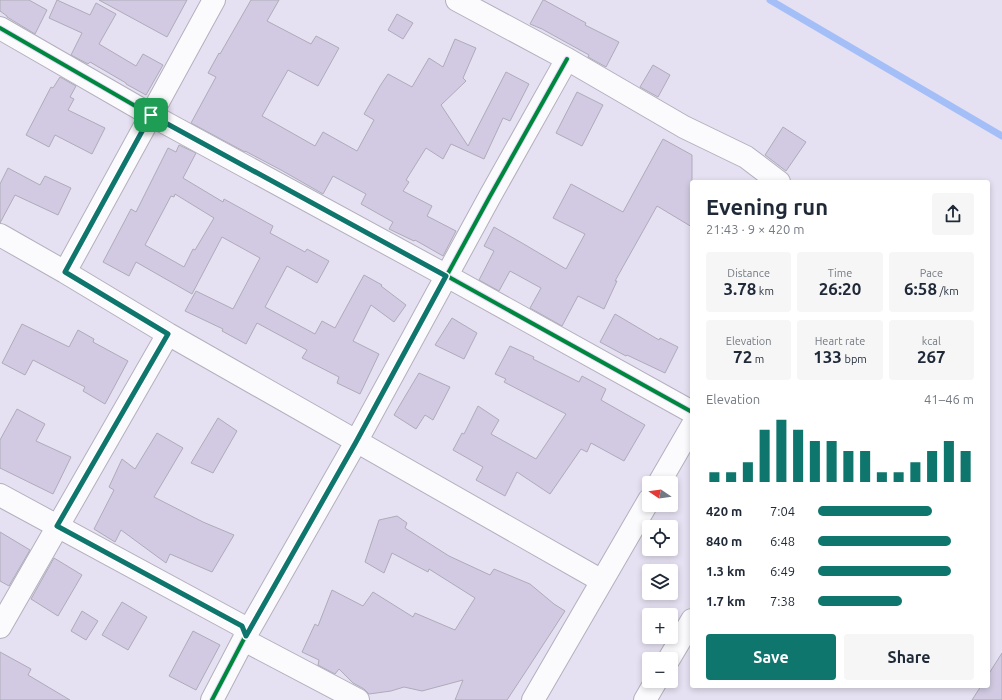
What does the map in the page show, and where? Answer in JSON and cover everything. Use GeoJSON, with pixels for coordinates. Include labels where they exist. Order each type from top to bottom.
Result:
{"type":"FeatureCollection","features":[{"type":"Feature","properties":{"kind":"street"},"geometry":{"type":"LineString","coordinates":[[65,272],[214,0]]}},
{"type":"Feature","properties":{"kind":"street"},"geometry":{"type":"LineString","coordinates":[[458,0],[684,127],[746,157],[776,180]]}},
{"type":"Feature","properties":{"kind":"street"},"geometry":{"type":"LineString","coordinates":[[0,28],[151,115],[690,411]]}},
{"type":"Feature","properties":{"kind":"street"},"geometry":{"type":"LineString","coordinates":[[212,700],[245,638],[356,442],[446,276],[567,60]]}},
{"type":"Feature","properties":{"kind":"street"},"geometry":{"type":"LineString","coordinates":[[0,235],[168,334],[602,582]]}},
{"type":"Feature","properties":{"kind":"street"},"geometry":{"type":"LineString","coordinates":[[0,627],[168,334]]}},
{"type":"Feature","properties":{"kind":"street"},"geometry":{"type":"LineString","coordinates":[[663,476],[690,429]]}},
{"type":"Feature","properties":{"kind":"street"},"geometry":{"type":"LineString","coordinates":[[0,495],[242,626],[245,638],[358,700]]}},
{"type":"Feature","properties":{"kind":"street"},"geometry":{"type":"LineString","coordinates":[[534,700],[642,512]]}},
{"type":"Feature","properties":{"kind":"street"},"geometry":{"type":"LineString","coordinates":[[673,652],[690,623]]}},
{"type":"Feature","properties":{"kind":"street"},"geometry":{"type":"LineString","coordinates":[[645,700],[652,688]]}},
{"type":"Feature","properties":{"kind":"building"},"geometry":{"type":"Polygon","coordinates":[[[0,0],[29,0],[47,10],[35,34],[0,11],[0,0]]]}},
{"type":"Feature","properties":{"kind":"building"},"geometry":{"type":"Polygon","coordinates":[[[57,0],[90,15],[96,3],[116,14],[99,44],[136,66],[143,54],[163,65],[146,95],[90,62],[88,64],[71,55],[82,33],[49,18],[57,0]]]}},
{"type":"Feature","properties":{"kind":"building"},"geometry":{"type":"Polygon","coordinates":[[[99,0],[187,0],[167,37],[99,0]]]}},
{"type":"Feature","properties":{"kind":"building"},"geometry":{"type":"Polygon","coordinates":[[[251,0],[279,0],[267,21],[311,44],[316,36],[339,48],[318,86],[288,70],[262,116],[315,146],[323,132],[357,151],[374,120],[364,114],[388,74],[412,87],[429,58],[443,67],[455,39],[476,48],[463,78],[466,81],[441,105],[468,146],[506,72],[529,84],[510,121],[503,118],[484,159],[451,144],[443,159],[426,148],[406,180],[409,182],[403,191],[432,206],[427,216],[456,231],[443,256],[415,240],[414,241],[389,229],[393,222],[361,204],[366,194],[333,176],[323,194],[281,170],[191,123],[216,77],[208,73],[251,0]]]}},
{"type":"Feature","properties":{"kind":"building"},"geometry":{"type":"Polygon","coordinates":[[[543,0],[586,23],[585,25],[619,42],[606,67],[588,57],[589,55],[530,24],[543,0]]]}},
{"type":"Feature","properties":{"kind":"building"},"geometry":{"type":"Polygon","coordinates":[[[397,14],[413,23],[403,39],[388,30],[397,14]]]}},
{"type":"Feature","properties":{"kind":"building"},"geometry":{"type":"Polygon","coordinates":[[[653,65],[670,75],[658,97],[640,87],[653,65]]]}},
{"type":"Feature","properties":{"kind":"building"},"geometry":{"type":"Polygon","coordinates":[[[60,77],[76,86],[70,97],[74,99],[68,110],[105,128],[92,154],[55,135],[49,147],[26,135],[51,87],[53,88],[60,77]]]}},
{"type":"Feature","properties":{"kind":"building"},"geometry":{"type":"Polygon","coordinates":[[[577,92],[603,105],[582,146],[556,133],[577,92]]]}},
{"type":"Feature","properties":{"kind":"building"},"geometry":{"type":"Polygon","coordinates":[[[783,127],[806,142],[786,171],[765,155],[783,127]]]}},
{"type":"Feature","properties":{"kind":"building"},"geometry":{"type":"Polygon","coordinates":[[[663,139],[692,155],[692,180],[690,180],[690,226],[657,206],[615,281],[617,281],[604,309],[578,296],[562,326],[530,308],[541,288],[510,271],[499,291],[479,280],[494,251],[484,246],[494,227],[566,269],[585,234],[553,218],[571,184],[623,212],[663,139]]]}},
{"type":"Feature","properties":{"kind":"building"},"geometry":{"type":"Polygon","coordinates":[[[179,145],[196,153],[183,178],[223,202],[224,199],[273,226],[270,233],[305,252],[307,249],[329,261],[317,283],[287,266],[265,307],[315,334],[322,321],[335,328],[364,275],[382,285],[381,286],[406,305],[394,322],[371,305],[353,341],[379,354],[360,394],[337,383],[339,377],[302,358],[307,350],[257,323],[246,344],[222,331],[223,329],[185,311],[196,291],[233,309],[260,258],[222,237],[192,294],[136,262],[129,276],[103,262],[131,209],[136,212],[168,148],[176,152],[179,145]],[[175,194],[174,197],[171,196],[145,245],[184,267],[193,249],[195,250],[214,218],[175,194]]]}},
{"type":"Feature","properties":{"kind":"building"},"geometry":{"type":"Polygon","coordinates":[[[8,168],[40,185],[45,176],[71,188],[58,215],[15,195],[0,223],[0,184],[8,168]]]}},
{"type":"Feature","properties":{"kind":"building"},"geometry":{"type":"Polygon","coordinates":[[[615,314],[659,340],[660,338],[678,347],[665,373],[627,355],[626,356],[600,342],[615,314]]]}},
{"type":"Feature","properties":{"kind":"building"},"geometry":{"type":"Polygon","coordinates":[[[452,318],[477,333],[464,359],[435,345],[452,318]]]}},
{"type":"Feature","properties":{"kind":"building"},"geometry":{"type":"Polygon","coordinates":[[[22,324],[69,347],[78,330],[94,339],[93,342],[128,361],[105,404],[83,391],[85,387],[33,360],[25,375],[2,363],[22,324]]]}},
{"type":"Feature","properties":{"kind":"building"},"geometry":{"type":"Polygon","coordinates":[[[510,346],[534,357],[533,359],[579,382],[582,376],[606,389],[601,400],[645,425],[624,461],[591,443],[587,452],[581,449],[550,494],[517,472],[505,496],[476,480],[483,467],[453,450],[462,433],[464,434],[478,406],[499,420],[491,434],[536,459],[566,414],[504,382],[506,379],[495,374],[510,346]]]}},
{"type":"Feature","properties":{"kind":"building"},"geometry":{"type":"Polygon","coordinates":[[[419,373],[450,387],[433,420],[425,415],[416,429],[394,415],[419,373]]]}},
{"type":"Feature","properties":{"kind":"building"},"geometry":{"type":"Polygon","coordinates":[[[17,409],[45,424],[36,441],[71,457],[53,494],[0,468],[0,440],[17,409]]]}},
{"type":"Feature","properties":{"kind":"building"},"geometry":{"type":"Polygon","coordinates":[[[218,418],[237,431],[213,473],[191,463],[218,418]]]}},
{"type":"Feature","properties":{"kind":"building"},"geometry":{"type":"Polygon","coordinates":[[[157,433],[183,448],[154,497],[203,522],[234,535],[212,572],[170,554],[166,563],[121,530],[115,542],[94,529],[114,490],[109,487],[122,459],[135,469],[157,433]]]}},
{"type":"Feature","properties":{"kind":"building"},"geometry":{"type":"Polygon","coordinates":[[[397,516],[407,523],[405,528],[449,556],[490,575],[494,569],[530,584],[565,611],[507,700],[455,700],[463,680],[422,691],[404,687],[391,691],[369,694],[364,689],[353,683],[339,669],[335,674],[318,665],[319,660],[302,652],[315,624],[318,626],[332,590],[363,606],[373,592],[413,617],[415,613],[455,630],[475,598],[429,569],[428,572],[392,553],[384,573],[365,562],[379,520],[397,516]]]}},
{"type":"Feature","properties":{"kind":"building"},"geometry":{"type":"Polygon","coordinates":[[[0,532],[30,550],[9,586],[0,581],[0,532]]]}},
{"type":"Feature","properties":{"kind":"building"},"geometry":{"type":"Polygon","coordinates":[[[54,558],[82,575],[58,616],[31,599],[54,558]]]}},
{"type":"Feature","properties":{"kind":"building"},"geometry":{"type":"Polygon","coordinates":[[[122,602],[147,617],[128,650],[102,635],[122,602]]]}},
{"type":"Feature","properties":{"kind":"building"},"geometry":{"type":"Polygon","coordinates":[[[82,611],[98,621],[86,640],[71,631],[82,611]]]}},
{"type":"Feature","properties":{"kind":"building"},"geometry":{"type":"Polygon","coordinates":[[[193,631],[220,645],[196,690],[169,676],[193,631]]]}},
{"type":"Feature","properties":{"kind":"building"},"geometry":{"type":"Polygon","coordinates":[[[0,652],[31,669],[28,675],[70,700],[0,700],[0,652]]]}},
{"type":"Feature","properties":{"kind":"building"},"geometry":{"type":"Polygon","coordinates":[[[1002,653],[1002,700],[972,700],[980,688],[990,688],[990,672],[1002,653]]]}},
{"type":"Feature","properties":{"kind":"waterway"},"geometry":{"type":"LineString","coordinates":[[770,0],[1002,136]]}},
{"type":"Feature","properties":{"kind":"cycle path"},"geometry":{"type":"LineString","coordinates":[[0,28],[151,115],[447,276],[690,411]]}},
{"type":"Feature","properties":{"kind":"cycle path"},"geometry":{"type":"LineString","coordinates":[[212,700],[246,635],[356,442],[489,198],[567,59]]}},
{"type":"Feature","properties":{"kind":"route"},"geometry":{"type":"LineString","coordinates":[[151,115],[446,276],[356,442],[246,636],[242,626],[57,526],[168,334],[65,272],[151,115]]}}]}
